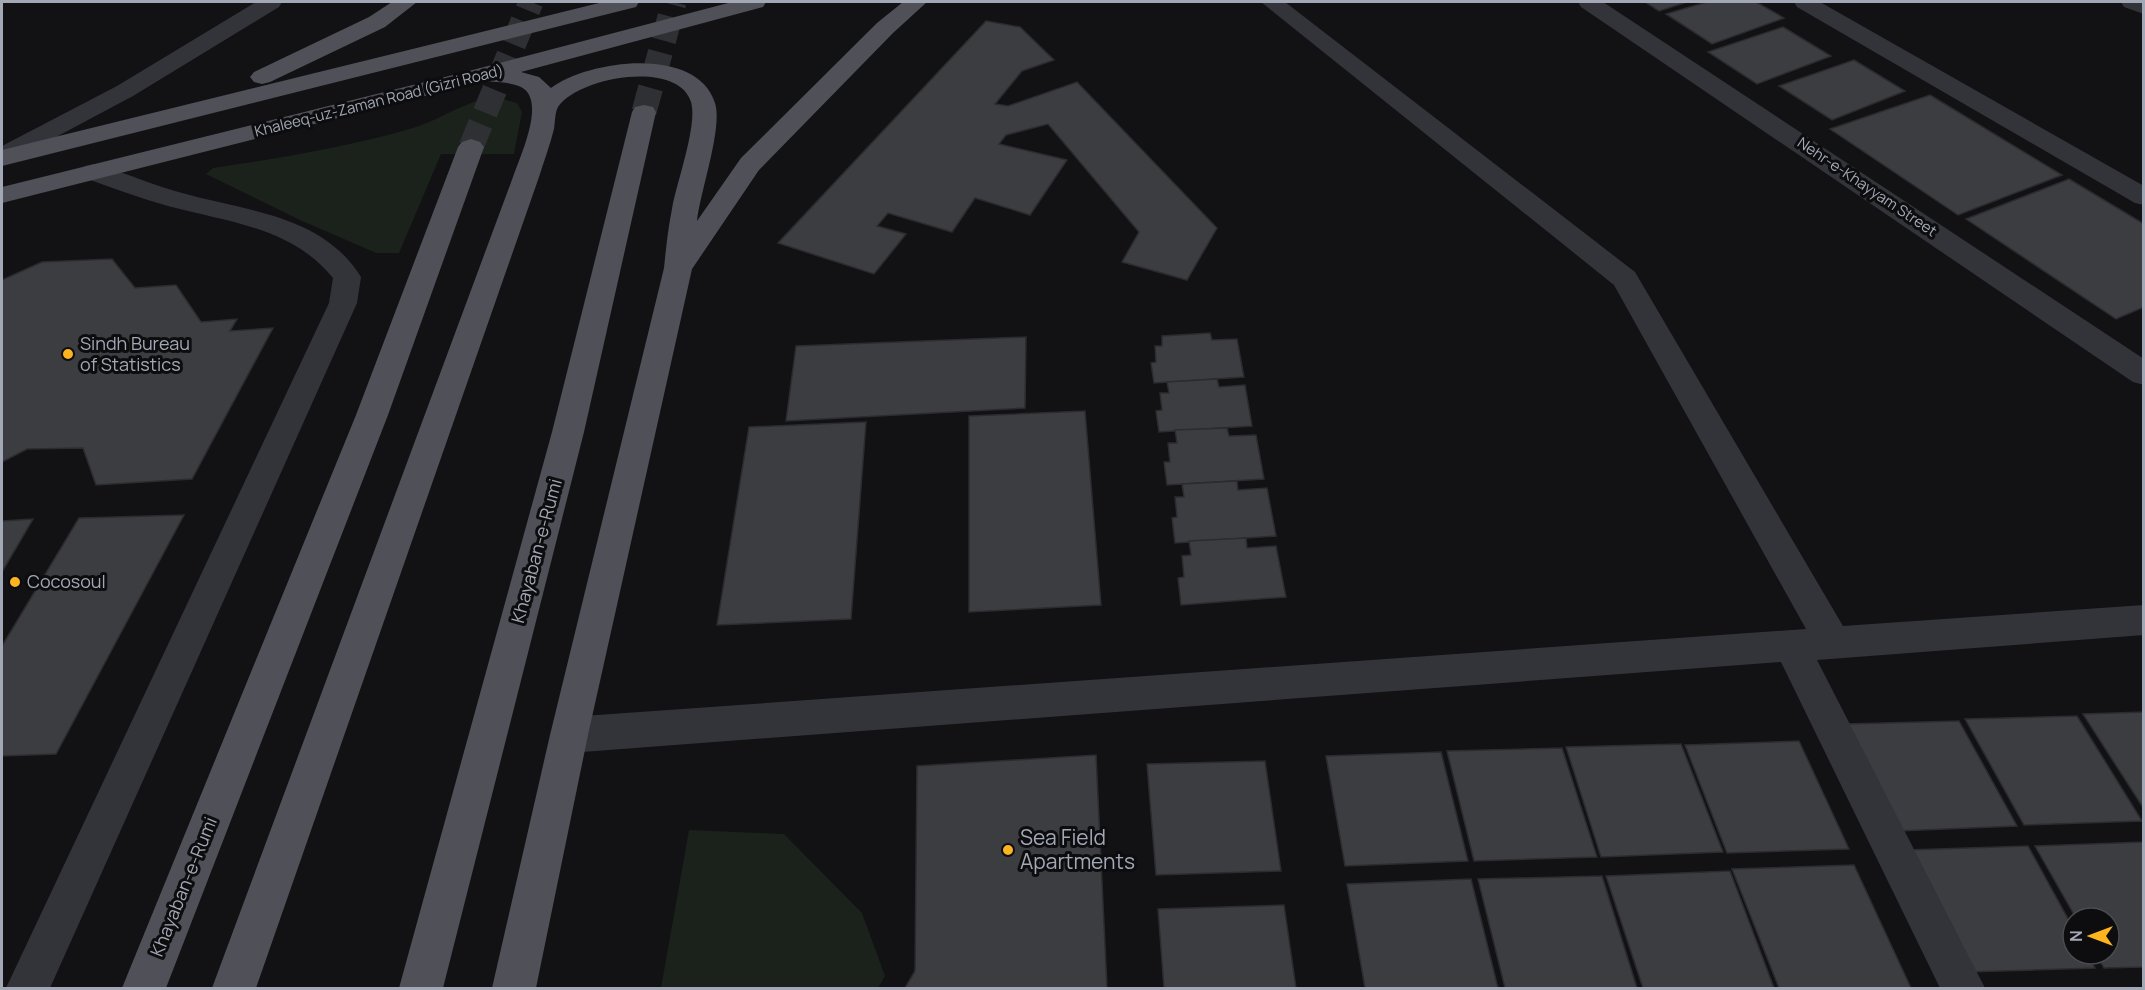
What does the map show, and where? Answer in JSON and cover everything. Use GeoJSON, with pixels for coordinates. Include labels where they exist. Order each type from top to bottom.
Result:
{"type":"FeatureCollection","features":[{"type":"Feature","properties":{"kind":"main road"},"geometry":{"type":"LineString","coordinates":[[169,115],[288,66],[377,22],[406,2]]}},
{"type":"Feature","properties":{"kind":"main road","name":"Khaleeq-uz-Zaman Road (Gizri Road)"},"geometry":{"type":"LineString","coordinates":[[2,157],[628,2]]}},
{"type":"Feature","properties":{"kind":"main road","name":"Khaleeq-uz-Zaman Road (Gizri Road)"},"geometry":{"type":"LineString","coordinates":[[2,195],[214,144],[569,53],[755,2]]}},
{"type":"Feature","properties":{"kind":"main road"},"geometry":{"type":"LineString","coordinates":[[678,268],[750,164],[885,28],[915,2]]}},
{"type":"Feature","properties":{"kind":"main road"},"geometry":{"type":"LineString","coordinates":[[234,988],[526,177],[547,105],[558,93],[571,85],[608,72],[663,72],[677,76],[691,85],[704,102],[704,118],[685,209],[678,268],[569,735],[514,988]]}},
{"type":"Feature","properties":{"kind":"main road"},"geometry":{"type":"LineString","coordinates":[[484,74],[512,75],[533,82],[540,89],[547,105]]}},
{"type":"Feature","properties":{"kind":"main road","name":"Khayaban-e-Rumi"},"geometry":{"type":"LineString","coordinates":[[421,988],[565,443],[645,112]]}},
{"type":"Feature","properties":{"kind":"main road","name":"Khayaban-e-Rumi"},"geometry":{"type":"LineString","coordinates":[[144,988],[372,415],[471,147]]}},
{"type":"Feature","properties":{"kind":"street"},"geometry":{"type":"LineString","coordinates":[[2,157],[124,92],[271,2]]}},
{"type":"Feature","properties":{"kind":"street"},"geometry":{"type":"LineString","coordinates":[[1272,2],[1625,279],[1833,642]]}},
{"type":"Feature","properties":{"kind":"street","name":"Nehr-e-Khayyam Street"},"geometry":{"type":"LineString","coordinates":[[1589,2],[2144,374]]}},
{"type":"Feature","properties":{"kind":"street"},"geometry":{"type":"LineString","coordinates":[[1805,2],[2144,198]]}},
{"type":"Feature","properties":{"kind":"street"},"geometry":{"type":"LineString","coordinates":[[2132,2],[2144,7]]}},
{"type":"Feature","properties":{"kind":"street"},"geometry":{"type":"LineString","coordinates":[[28,988],[343,303],[347,277],[339,265],[308,240],[269,223],[177,200],[94,172]]}},
{"type":"Feature","properties":{"kind":"street"},"geometry":{"type":"LineString","coordinates":[[569,735],[2144,620]]}},
{"type":"Feature","properties":{"kind":"street"},"geometry":{"type":"LineString","coordinates":[[1791,645],[1963,988]]}},
{"type":"Feature","properties":{"kind":"shaded area"},"geometry":{"type":"Polygon","coordinates":[[[495,97],[517,103],[522,112],[514,154],[441,154],[399,253],[376,253],[300,220],[206,174],[213,168],[314,151],[388,135],[424,124],[473,102],[495,97]]]}},
{"type":"Feature","properties":{"kind":"shaded area"},"geometry":{"type":"Polygon","coordinates":[[[689,830],[784,834],[862,913],[885,976],[878,988],[661,988],[689,830]]]}},
{"type":"Feature","properties":{"kind":"building"},"geometry":{"type":"Polygon","coordinates":[[[1645,2],[1687,2],[1659,11],[1645,2]]]}},
{"type":"Feature","properties":{"kind":"building"},"geometry":{"type":"Polygon","coordinates":[[[1707,2],[1756,2],[1784,18],[1712,44],[1666,14],[1707,2]]]}},
{"type":"Feature","properties":{"kind":"building"},"geometry":{"type":"Polygon","coordinates":[[[986,21],[1020,27],[1054,60],[1022,71],[995,104],[1008,106],[1077,82],[1217,228],[1187,280],[1122,262],[1139,232],[1048,124],[1006,135],[999,144],[1067,160],[1030,215],[975,198],[952,232],[888,213],[877,226],[906,234],[874,274],[778,243],[986,21]]]}},
{"type":"Feature","properties":{"kind":"building"},"geometry":{"type":"Polygon","coordinates":[[[1783,27],[1831,56],[1757,84],[1708,52],[1783,27]]]}},
{"type":"Feature","properties":{"kind":"building"},"geometry":{"type":"Polygon","coordinates":[[[1854,60],[1905,91],[1832,120],[1779,86],[1854,60]]]}},
{"type":"Feature","properties":{"kind":"building"},"geometry":{"type":"Polygon","coordinates":[[[1930,95],[2062,175],[1958,215],[1830,129],[1930,95]]]}},
{"type":"Feature","properties":{"kind":"building"},"geometry":{"type":"Polygon","coordinates":[[[2069,179],[2144,224],[2144,307],[2116,319],[1966,219],[2069,179]]]}},
{"type":"Feature","properties":{"kind":"building"},"geometry":{"type":"Polygon","coordinates":[[[112,259],[135,288],[176,285],[201,322],[237,319],[230,331],[273,328],[192,479],[96,485],[83,448],[27,449],[2,462],[2,280],[42,262],[112,259]]]}},
{"type":"Feature","properties":{"kind":"building"},"geometry":{"type":"Polygon","coordinates":[[[1210,333],[1212,340],[1237,339],[1244,377],[1154,383],[1151,363],[1156,362],[1155,346],[1162,346],[1162,336],[1210,333]]]}},
{"type":"Feature","properties":{"kind":"building"},"geometry":{"type":"Polygon","coordinates":[[[1026,337],[1025,408],[786,421],[796,346],[1026,337]]]}},
{"type":"Feature","properties":{"kind":"building"},"geometry":{"type":"Polygon","coordinates":[[[1217,379],[1219,387],[1245,385],[1252,426],[1159,432],[1156,411],[1162,410],[1160,393],[1169,393],[1167,382],[1217,379]]]}},
{"type":"Feature","properties":{"kind":"building"},"geometry":{"type":"Polygon","coordinates":[[[1085,411],[1101,605],[969,612],[969,416],[1085,411]]]}},
{"type":"Feature","properties":{"kind":"building"},"geometry":{"type":"Polygon","coordinates":[[[866,422],[851,619],[717,625],[749,427],[866,422]]]}},
{"type":"Feature","properties":{"kind":"building"},"geometry":{"type":"Polygon","coordinates":[[[1227,428],[1229,436],[1256,435],[1264,479],[1167,485],[1164,462],[1170,462],[1168,443],[1177,443],[1175,430],[1227,428]]]}},
{"type":"Feature","properties":{"kind":"building"},"geometry":{"type":"Polygon","coordinates":[[[1237,481],[1238,490],[1267,488],[1276,536],[1175,543],[1172,518],[1177,517],[1175,497],[1184,497],[1182,484],[1237,481]]]}},
{"type":"Feature","properties":{"kind":"building"},"geometry":{"type":"Polygon","coordinates":[[[184,515],[56,754],[2,756],[2,646],[79,518],[184,515]]]}},
{"type":"Feature","properties":{"kind":"building"},"geometry":{"type":"Polygon","coordinates":[[[33,519],[2,572],[2,521],[33,519]]]}},
{"type":"Feature","properties":{"kind":"building"},"geometry":{"type":"Polygon","coordinates":[[[1246,538],[1247,548],[1276,546],[1286,597],[1181,605],[1178,578],[1184,577],[1182,556],[1191,555],[1189,541],[1246,538]]]}},
{"type":"Feature","properties":{"kind":"building"},"geometry":{"type":"Polygon","coordinates":[[[2144,712],[2144,809],[2083,714],[2144,712]]]}},
{"type":"Feature","properties":{"kind":"building"},"geometry":{"type":"Polygon","coordinates":[[[2077,716],[2142,821],[2024,825],[1965,719],[2077,716]]]}},
{"type":"Feature","properties":{"kind":"building"},"geometry":{"type":"Polygon","coordinates":[[[1959,721],[2017,826],[1898,831],[1846,724],[1959,721]]]}},
{"type":"Feature","properties":{"kind":"building"},"geometry":{"type":"Polygon","coordinates":[[[1799,741],[1849,849],[1727,853],[1685,745],[1799,741]]]}},
{"type":"Feature","properties":{"kind":"building"},"geometry":{"type":"Polygon","coordinates":[[[1681,744],[1723,852],[1601,857],[1566,747],[1681,744]]]}},
{"type":"Feature","properties":{"kind":"building"},"geometry":{"type":"Polygon","coordinates":[[[1562,748],[1597,857],[1474,861],[1447,751],[1562,748]]]}},
{"type":"Feature","properties":{"kind":"building"},"geometry":{"type":"Polygon","coordinates":[[[1441,752],[1468,861],[1345,866],[1326,756],[1441,752]]]}},
{"type":"Feature","properties":{"kind":"building","name":"Sea Field Apartments"},"geometry":{"type":"Polygon","coordinates":[[[1096,755],[1107,988],[905,988],[915,971],[917,766],[1096,755]]]}},
{"type":"Feature","properties":{"kind":"building"},"geometry":{"type":"Polygon","coordinates":[[[1265,761],[1281,871],[1156,875],[1147,764],[1265,761]]]}},
{"type":"Feature","properties":{"kind":"building"},"geometry":{"type":"Polygon","coordinates":[[[2144,842],[2144,967],[2104,968],[2103,966],[2121,966],[2121,906],[2069,906],[2035,846],[2144,842]]]}},
{"type":"Feature","properties":{"kind":"building"},"geometry":{"type":"Polygon","coordinates":[[[2028,846],[2061,906],[2061,966],[2094,966],[2095,968],[1966,972],[1907,850],[2028,846]]]}},
{"type":"Feature","properties":{"kind":"building"},"geometry":{"type":"Polygon","coordinates":[[[1854,865],[1911,988],[1779,988],[1732,869],[1854,865]]]}},
{"type":"Feature","properties":{"kind":"building"},"geometry":{"type":"Polygon","coordinates":[[[1730,871],[1774,988],[1643,988],[1606,876],[1730,871]]]}},
{"type":"Feature","properties":{"kind":"building"},"geometry":{"type":"Polygon","coordinates":[[[1602,876],[1637,988],[1505,988],[1478,879],[1602,876]]]}},
{"type":"Feature","properties":{"kind":"building"},"geometry":{"type":"Polygon","coordinates":[[[1471,879],[1498,988],[1365,988],[1347,884],[1471,879]]]}},
{"type":"Feature","properties":{"kind":"building"},"geometry":{"type":"Polygon","coordinates":[[[1284,905],[1296,988],[1164,988],[1158,909],[1284,905]]]}},
{"type":"Feature","properties":{"kind":"tunnel"},"geometry":{"type":"LineString","coordinates":[[471,147],[531,2]]}},
{"type":"Feature","properties":{"kind":"tunnel"},"geometry":{"type":"LineString","coordinates":[[644,112],[674,2]]}},
{"type":"Feature","properties":{"kind":"place","name":"Sindh Bureau of Statistics"},"geometry":{"type":"Point","coordinates":[68,354]}},
{"type":"Feature","properties":{"kind":"place","name":"Cocosoul"},"geometry":{"type":"Point","coordinates":[15,582]}},
{"type":"Feature","properties":{"kind":"place","name":"Sea Field Apartments"},"geometry":{"type":"Point","coordinates":[1008,850]}}]}
